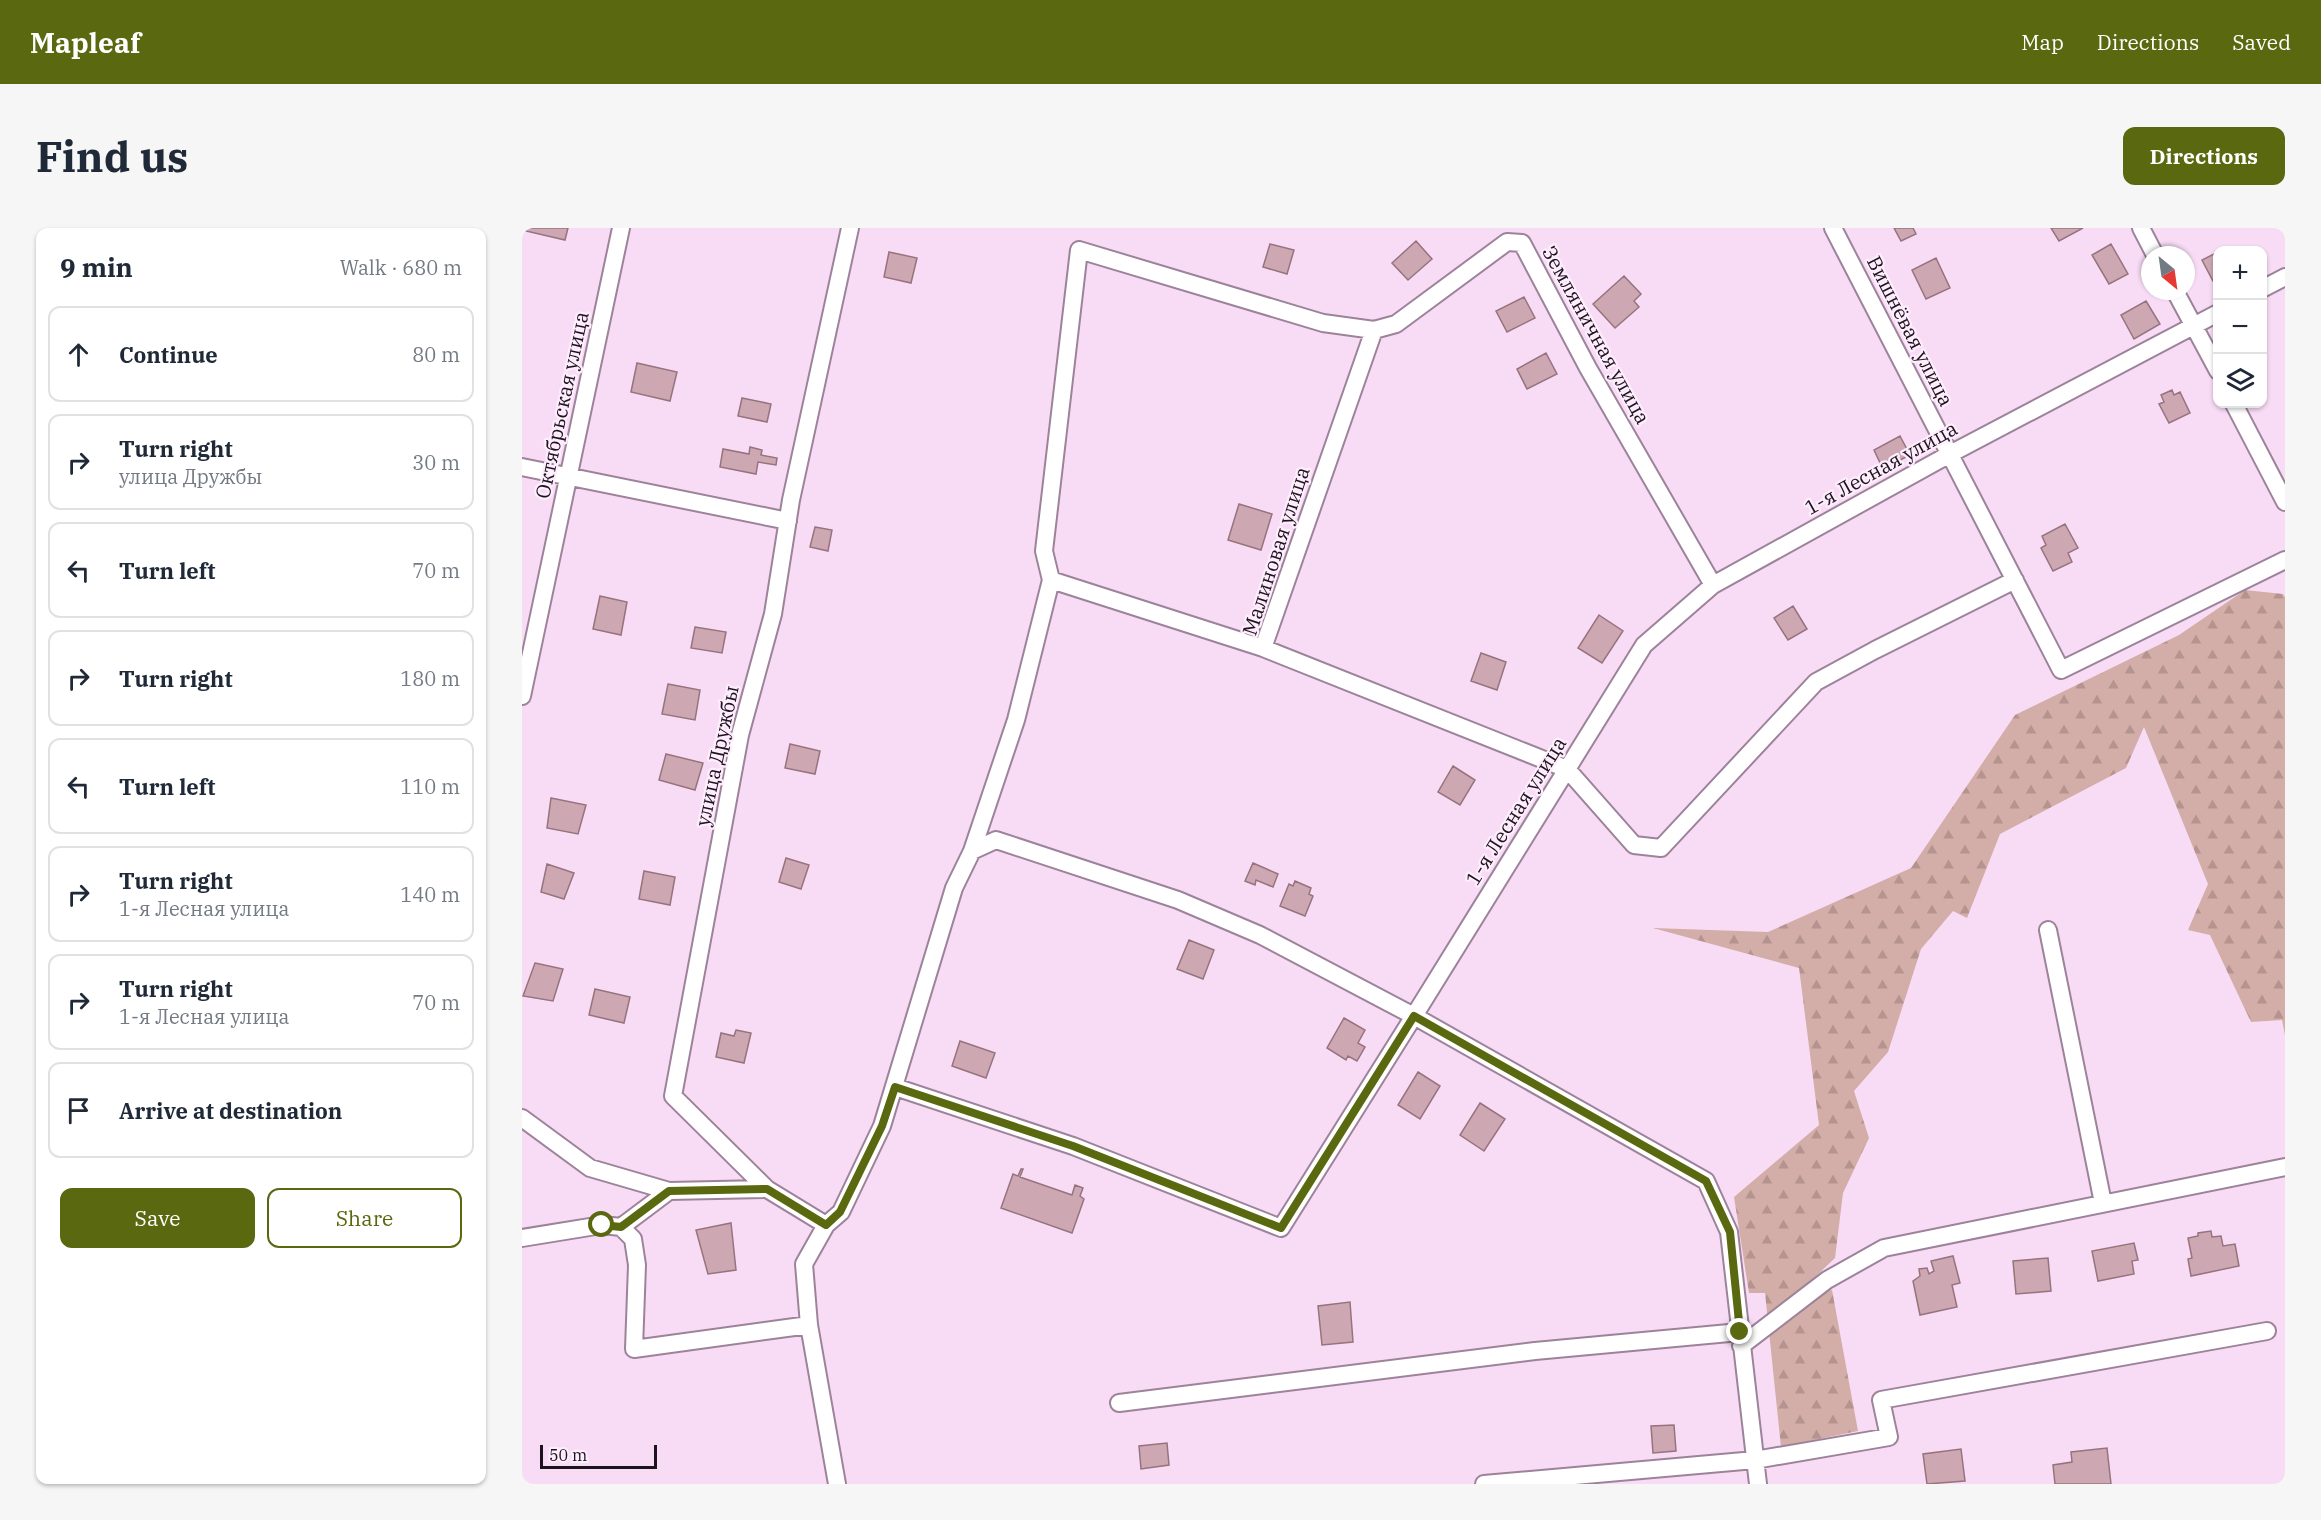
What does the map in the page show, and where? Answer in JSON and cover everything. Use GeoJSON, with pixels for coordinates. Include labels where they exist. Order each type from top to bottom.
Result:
{"type":"FeatureCollection","features":[{"type":"Feature","properties":{"kind":"street","name":"Октябрьская улица"},"geometry":{"type":"LineString","coordinates":[[522,696],[621,228]]}},
{"type":"Feature","properties":{"kind":"street","name":"улица Дружбы"},"geometry":{"type":"LineString","coordinates":[[826,1225],[767,1189],[673,1096],[740,735],[773,615],[788,521],[850,228]]}},
{"type":"Feature","properties":{"kind":"street","name":"Вишнёвая улица"},"geometry":{"type":"LineString","coordinates":[[1833,228],[2061,670],[2285,560]]}},
{"type":"Feature","properties":{"kind":"street"},"geometry":{"type":"LineString","coordinates":[[2141,228],[2151,246]]}},
{"type":"Feature","properties":{"kind":"street","name":"Земляничная улица"},"geometry":{"type":"LineString","coordinates":[[1051,580],[1044,551],[1079,250],[1323,323],[1374,330],[1396,324],[1507,242],[1522,243],[1588,368],[1713,585]]}},
{"type":"Feature","properties":{"kind":"street"},"geometry":{"type":"LineString","coordinates":[[2267,286],[2285,277]]}},
{"type":"Feature","properties":{"kind":"street"},"geometry":{"type":"LineString","coordinates":[[2180,300],[2213,363]]}},
{"type":"Feature","properties":{"kind":"street","name":"1-я Лесная улица"},"geometry":{"type":"LineString","coordinates":[[895,1087],[1073,1146],[1281,1228],[1644,645],[1713,585],[1950,454],[2213,315]]}},
{"type":"Feature","properties":{"kind":"street","name":"Малиновая улица"},"geometry":{"type":"LineString","coordinates":[[1374,330],[1263,648],[1567,769]]}},
{"type":"Feature","properties":{"kind":"street"},"geometry":{"type":"LineString","coordinates":[[2236,408],[2285,502]]}},
{"type":"Feature","properties":{"kind":"street"},"geometry":{"type":"LineString","coordinates":[[522,467],[788,521]]}},
{"type":"Feature","properties":{"kind":"street"},"geometry":{"type":"LineString","coordinates":[[837,1484],[809,1324],[804,1264],[826,1225],[840,1212],[882,1126],[954,888],[972,851],[1016,720],[1051,580],[1263,648]]}},
{"type":"Feature","properties":{"kind":"street"},"geometry":{"type":"LineString","coordinates":[[1567,769],[1634,845],[1661,848],[1816,682],[2014,580]]}},
{"type":"Feature","properties":{"kind":"street"},"geometry":{"type":"LineString","coordinates":[[972,851],[996,840],[1178,900],[1260,935],[1414,1016],[1706,1181],[1730,1232],[1740,1339],[1758,1484]]}},
{"type":"Feature","properties":{"kind":"street"},"geometry":{"type":"LineString","coordinates":[[2048,930],[2103,1203]]}},
{"type":"Feature","properties":{"kind":"street"},"geometry":{"type":"LineString","coordinates":[[522,1118],[590,1168],[669,1191],[767,1189]]}},
{"type":"Feature","properties":{"kind":"street"},"geometry":{"type":"LineString","coordinates":[[1119,1402],[1535,1351],[1740,1339],[1827,1280],[1884,1248],[2285,1167]]}},
{"type":"Feature","properties":{"kind":"street"},"geometry":{"type":"LineString","coordinates":[[621,1227],[669,1191]]}},
{"type":"Feature","properties":{"kind":"street"},"geometry":{"type":"LineString","coordinates":[[522,1238],[602,1225],[621,1227],[633,1239],[637,1265],[634,1349],[809,1324]]}},
{"type":"Feature","properties":{"kind":"street"},"geometry":{"type":"LineString","coordinates":[[1484,1484],[1755,1460],[1889,1437],[1881,1400],[2267,1331]]}},
{"type":"Feature","properties":{"kind":"green space"},"geometry":{"type":"Polygon","coordinates":[[[2245,590],[2283,594],[2285,597],[2285,1035],[2282,1020],[2251,1022],[2210,935],[2188,930],[2208,884],[2144,727],[2126,768],[2000,834],[1967,918],[1953,911],[1921,949],[1888,1052],[1854,1091],[1869,1138],[1843,1193],[1835,1258],[1794,1297],[1832,1290],[1858,1431],[1781,1447],[1765,1293],[1749,1293],[1734,1197],[1819,1125],[1799,968],[1653,928],[1768,932],[1911,868],[2015,715],[2179,635],[2245,590]]]}},
{"type":"Feature","properties":{"kind":"building"},"geometry":{"type":"Polygon","coordinates":[[[527,228],[568,228],[565,240],[526,231],[527,228]]]}},
{"type":"Feature","properties":{"kind":"building"},"geometry":{"type":"Polygon","coordinates":[[[1894,228],[1913,228],[1916,234],[1901,241],[1894,228]]]}},
{"type":"Feature","properties":{"kind":"building"},"geometry":{"type":"Polygon","coordinates":[[[2051,228],[2083,228],[2059,241],[2051,228]]]}},
{"type":"Feature","properties":{"kind":"building"},"geometry":{"type":"Polygon","coordinates":[[[1416,241],[1432,259],[1408,280],[1392,263],[1416,241]]]}},
{"type":"Feature","properties":{"kind":"building"},"geometry":{"type":"Polygon","coordinates":[[[1270,244],[1294,250],[1287,274],[1263,267],[1270,244]]]}},
{"type":"Feature","properties":{"kind":"building"},"geometry":{"type":"Polygon","coordinates":[[[2111,244],[2128,274],[2109,284],[2092,255],[2111,244]]]}},
{"type":"Feature","properties":{"kind":"building"},"geometry":{"type":"Polygon","coordinates":[[[889,252],[917,258],[911,283],[884,277],[889,252]]]}},
{"type":"Feature","properties":{"kind":"building"},"geometry":{"type":"Polygon","coordinates":[[[2213,254],[2213,281],[2202,260],[2213,254]]]}},
{"type":"Feature","properties":{"kind":"building"},"geometry":{"type":"Polygon","coordinates":[[[1936,258],[1950,288],[1926,299],[1912,270],[1936,258]]]}},
{"type":"Feature","properties":{"kind":"building"},"geometry":{"type":"Polygon","coordinates":[[[1624,276],[1641,294],[1634,301],[1639,307],[1615,328],[1593,304],[1624,276]]]}},
{"type":"Feature","properties":{"kind":"building"},"geometry":{"type":"Polygon","coordinates":[[[1524,297],[1535,318],[1507,332],[1496,311],[1524,297]]]}},
{"type":"Feature","properties":{"kind":"building"},"geometry":{"type":"Polygon","coordinates":[[[2146,301],[2160,324],[2134,339],[2121,315],[2146,301]]]}},
{"type":"Feature","properties":{"kind":"building"},"geometry":{"type":"Polygon","coordinates":[[[1546,353],[1557,374],[1527,389],[1517,369],[1546,353]]]}},
{"type":"Feature","properties":{"kind":"building"},"geometry":{"type":"Polygon","coordinates":[[[637,363],[677,372],[670,401],[631,392],[637,363]]]}},
{"type":"Feature","properties":{"kind":"building"},"geometry":{"type":"Polygon","coordinates":[[[2172,390],[2174,395],[2180,392],[2190,413],[2169,423],[2159,404],[2164,402],[2161,395],[2172,390]]]}},
{"type":"Feature","properties":{"kind":"building"},"geometry":{"type":"Polygon","coordinates":[[[742,398],[771,404],[767,422],[738,416],[742,398]]]}},
{"type":"Feature","properties":{"kind":"building"},"geometry":{"type":"Polygon","coordinates":[[[1900,436],[1910,455],[1883,469],[1874,450],[1900,436]]]}},
{"type":"Feature","properties":{"kind":"building"},"geometry":{"type":"Polygon","coordinates":[[[750,447],[762,450],[761,455],[777,458],[776,465],[758,462],[756,474],[720,467],[723,449],[749,454],[750,447]]]}},
{"type":"Feature","properties":{"kind":"building"},"geometry":{"type":"Polygon","coordinates":[[[1239,504],[1272,514],[1261,550],[1228,540],[1239,504]]]}},
{"type":"Feature","properties":{"kind":"building"},"geometry":{"type":"Polygon","coordinates":[[[2065,524],[2078,548],[2068,553],[2072,562],[2053,571],[2041,548],[2046,545],[2042,536],[2065,524]]]}},
{"type":"Feature","properties":{"kind":"building"},"geometry":{"type":"Polygon","coordinates":[[[815,527],[832,530],[828,551],[810,547],[815,527]]]}},
{"type":"Feature","properties":{"kind":"building"},"geometry":{"type":"Polygon","coordinates":[[[600,596],[627,602],[621,635],[593,629],[600,596]]]}},
{"type":"Feature","properties":{"kind":"building"},"geometry":{"type":"Polygon","coordinates":[[[1793,606],[1807,629],[1788,640],[1774,618],[1793,606]]]}},
{"type":"Feature","properties":{"kind":"building"},"geometry":{"type":"Polygon","coordinates":[[[1599,615],[1623,631],[1602,663],[1578,648],[1599,615]]]}},
{"type":"Feature","properties":{"kind":"building"},"geometry":{"type":"Polygon","coordinates":[[[695,627],[726,632],[722,653],[691,648],[695,627]]]}},
{"type":"Feature","properties":{"kind":"building"},"geometry":{"type":"Polygon","coordinates":[[[1481,653],[1506,662],[1497,690],[1471,681],[1481,653]]]}},
{"type":"Feature","properties":{"kind":"building"},"geometry":{"type":"Polygon","coordinates":[[[668,684],[700,690],[695,720],[662,714],[668,684]]]}},
{"type":"Feature","properties":{"kind":"building"},"geometry":{"type":"Polygon","coordinates":[[[790,744],[820,751],[815,774],[785,768],[790,744]]]}},
{"type":"Feature","properties":{"kind":"building"},"geometry":{"type":"Polygon","coordinates":[[[666,754],[703,763],[695,790],[659,780],[666,754]]]}},
{"type":"Feature","properties":{"kind":"building"},"geometry":{"type":"Polygon","coordinates":[[[1453,766],[1475,780],[1460,805],[1438,792],[1453,766]]]}},
{"type":"Feature","properties":{"kind":"building"},"geometry":{"type":"Polygon","coordinates":[[[551,798],[586,805],[578,834],[547,828],[551,798]]]}},
{"type":"Feature","properties":{"kind":"building"},"geometry":{"type":"Polygon","coordinates":[[[786,858],[809,865],[801,889],[779,882],[786,858]]]}},
{"type":"Feature","properties":{"kind":"building"},"geometry":{"type":"Polygon","coordinates":[[[1253,863],[1278,874],[1273,887],[1256,880],[1255,885],[1245,881],[1253,863]]]}},
{"type":"Feature","properties":{"kind":"building"},"geometry":{"type":"Polygon","coordinates":[[[547,864],[574,873],[564,899],[541,892],[547,864]]]}},
{"type":"Feature","properties":{"kind":"building"},"geometry":{"type":"Polygon","coordinates":[[[644,871],[675,877],[670,905],[639,899],[644,871]]]}},
{"type":"Feature","properties":{"kind":"building"},"geometry":{"type":"Polygon","coordinates":[[[1295,881],[1311,888],[1309,894],[1313,896],[1305,916],[1280,906],[1289,884],[1293,886],[1295,881]]]}},
{"type":"Feature","properties":{"kind":"building"},"geometry":{"type":"Polygon","coordinates":[[[1189,940],[1214,950],[1203,979],[1177,969],[1189,940]]]}},
{"type":"Feature","properties":{"kind":"building"},"geometry":{"type":"Polygon","coordinates":[[[535,963],[563,969],[553,1001],[523,996],[535,963]]]}},
{"type":"Feature","properties":{"kind":"building"},"geometry":{"type":"Polygon","coordinates":[[[595,989],[630,997],[624,1023],[589,1015],[595,989]]]}},
{"type":"Feature","properties":{"kind":"building"},"geometry":{"type":"Polygon","coordinates":[[[1344,1018],[1365,1030],[1358,1043],[1365,1047],[1357,1061],[1348,1056],[1346,1060],[1327,1048],[1344,1018]]]}},
{"type":"Feature","properties":{"kind":"building"},"geometry":{"type":"Polygon","coordinates":[[[736,1030],[751,1033],[744,1063],[716,1057],[721,1033],[734,1036],[736,1030]]]}},
{"type":"Feature","properties":{"kind":"building"},"geometry":{"type":"Polygon","coordinates":[[[960,1041],[995,1053],[986,1078],[952,1066],[960,1041]]]}},
{"type":"Feature","properties":{"kind":"building"},"geometry":{"type":"Polygon","coordinates":[[[1418,1072],[1440,1086],[1420,1119],[1398,1105],[1418,1072]]]}},
{"type":"Feature","properties":{"kind":"building"},"geometry":{"type":"Polygon","coordinates":[[[1480,1103],[1505,1119],[1484,1151],[1460,1135],[1480,1103]]]}},
{"type":"Feature","properties":{"kind":"building"},"geometry":{"type":"Polygon","coordinates":[[[1023,1169],[1020,1177],[1072,1195],[1075,1185],[1083,1188],[1080,1196],[1084,1199],[1072,1233],[1001,1208],[1013,1174],[1018,1176],[1023,1169]]]}},
{"type":"Feature","properties":{"kind":"building"},"geometry":{"type":"Polygon","coordinates":[[[731,1223],[736,1270],[708,1274],[696,1230],[731,1223]]]}},
{"type":"Feature","properties":{"kind":"building"},"geometry":{"type":"Polygon","coordinates":[[[2211,1231],[2212,1237],[2221,1236],[2223,1246],[2235,1244],[2239,1266],[2191,1276],[2188,1259],[2192,1258],[2188,1238],[2198,1236],[2198,1233],[2211,1231]]]}},
{"type":"Feature","properties":{"kind":"building"},"geometry":{"type":"Polygon","coordinates":[[[2134,1243],[2138,1260],[2132,1261],[2134,1274],[2098,1281],[2092,1251],[2134,1243]]]}},
{"type":"Feature","properties":{"kind":"building"},"geometry":{"type":"Polygon","coordinates":[[[1953,1256],[1960,1283],[1952,1285],[1957,1307],[1920,1315],[1913,1281],[1920,1276],[1919,1269],[1927,1268],[1929,1274],[1934,1271],[1931,1261],[1953,1256]]]}},
{"type":"Feature","properties":{"kind":"building"},"geometry":{"type":"Polygon","coordinates":[[[2048,1258],[2051,1291],[2016,1294],[2013,1261],[2048,1258]]]}},
{"type":"Feature","properties":{"kind":"building"},"geometry":{"type":"Polygon","coordinates":[[[1350,1302],[1353,1342],[1322,1345],[1318,1306],[1350,1302]]]}},
{"type":"Feature","properties":{"kind":"building"},"geometry":{"type":"Polygon","coordinates":[[[1674,1425],[1676,1451],[1653,1453],[1651,1426],[1674,1425]]]}},
{"type":"Feature","properties":{"kind":"building"},"geometry":{"type":"Polygon","coordinates":[[[1167,1443],[1169,1465],[1141,1469],[1139,1446],[1167,1443]]]}},
{"type":"Feature","properties":{"kind":"building"},"geometry":{"type":"Polygon","coordinates":[[[2107,1448],[2111,1484],[2055,1484],[2053,1465],[2072,1462],[2071,1452],[2107,1448]]]}},
{"type":"Feature","properties":{"kind":"building"},"geometry":{"type":"Polygon","coordinates":[[[1961,1449],[1965,1481],[1927,1484],[1923,1454],[1961,1449]]]}},
{"type":"Feature","properties":{"kind":"route"},"geometry":{"type":"LineString","coordinates":[[602,1225],[621,1227],[669,1191],[767,1189],[826,1225],[840,1212],[882,1126],[895,1087],[1073,1146],[1281,1228],[1414,1016],[1706,1181],[1730,1232],[1740,1332]]}}]}
